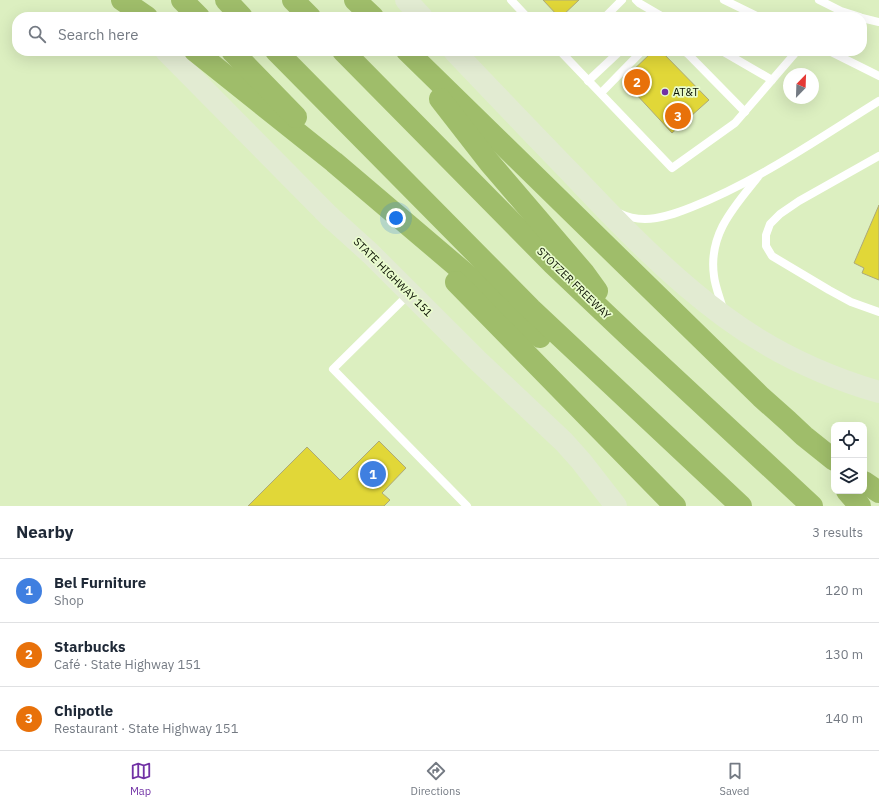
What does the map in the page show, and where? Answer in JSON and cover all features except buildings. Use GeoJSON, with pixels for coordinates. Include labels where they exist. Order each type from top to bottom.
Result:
{"type":"FeatureCollection","features":[{"type":"Feature","properties":{"kind":"highway"},"geometry":{"type":"LineString","coordinates":[[122,0],[140,12]]}},
{"type":"Feature","properties":{"kind":"highway"},"geometry":{"type":"LineString","coordinates":[[182,0],[194,12]]}},
{"type":"Feature","properties":{"kind":"highway"},"geometry":{"type":"LineString","coordinates":[[226,0],[237,12]]}},
{"type":"Feature","properties":{"kind":"highway"},"geometry":{"type":"LineString","coordinates":[[293,0],[305,12]]}},
{"type":"Feature","properties":{"kind":"highway"},"geometry":{"type":"LineString","coordinates":[[355,0],[368,12]]}},
{"type":"Feature","properties":{"kind":"highway"},"geometry":{"type":"LineString","coordinates":[[362,0],[372,12]]}},
{"type":"Feature","properties":{"kind":"highway"},"geometry":{"type":"LineString","coordinates":[[200,56],[340,167],[568,362],[688,456]]}},
{"type":"Feature","properties":{"kind":"highway"},"geometry":{"type":"LineString","coordinates":[[237,56],[674,506]]}},
{"type":"Feature","properties":{"kind":"highway"},"geometry":{"type":"LineString","coordinates":[[281,56],[531,309],[741,506]]}},
{"type":"Feature","properties":{"kind":"highway","name":"STOTZER FREEWAY"},"geometry":{"type":"LineString","coordinates":[[348,56],[535,246],[812,506]]}},
{"type":"Feature","properties":{"kind":"highway"},"geometry":{"type":"LineString","coordinates":[[406,56],[490,162],[584,273],[632,338]]}},
{"type":"Feature","properties":{"kind":"highway"},"geometry":{"type":"LineString","coordinates":[[412,56],[761,397],[804,436],[832,458]]}},
{"type":"Feature","properties":{"kind":"highway"},"geometry":{"type":"LineString","coordinates":[[761,397],[798,441],[831,473]]}},
{"type":"Feature","properties":{"kind":"highway"},"geometry":{"type":"LineString","coordinates":[[596,426],[658,506]]}},
{"type":"Feature","properties":{"kind":"highway"},"geometry":{"type":"LineString","coordinates":[[867,484],[879,492]]}},
{"type":"Feature","properties":{"kind":"highway"},"geometry":{"type":"LineString","coordinates":[[850,494],[860,506]]}},
{"type":"Feature","properties":{"kind":"main road"},"geometry":{"type":"LineString","coordinates":[[116,0],[128,12]]}},
{"type":"Feature","properties":{"kind":"main road"},"geometry":{"type":"LineString","coordinates":[[406,0],[417,12]]}},
{"type":"Feature","properties":{"kind":"main road","name":"STATE HIGHWAY 151"},"geometry":{"type":"LineString","coordinates":[[171,56],[329,216],[372,254],[476,359],[564,442],[581,461],[614,505]]}},
{"type":"Feature","properties":{"kind":"main road"},"geometry":{"type":"LineString","coordinates":[[459,56],[601,205],[670,271],[725,317],[757,338],[806,365],[879,392]]}},
{"type":"Feature","properties":{"kind":"lane"},"geometry":{"type":"LineString","coordinates":[[510,0],[522,12]]}},
{"type":"Feature","properties":{"kind":"lane"},"geometry":{"type":"LineString","coordinates":[[610,12],[622,0]]}},
{"type":"Feature","properties":{"kind":"lane"},"geometry":{"type":"LineString","coordinates":[[724,0],[749,12]]}},
{"type":"Feature","properties":{"kind":"lane"},"geometry":{"type":"LineString","coordinates":[[819,0],[847,12]]}},
{"type":"Feature","properties":{"kind":"lane"},"geometry":{"type":"LineString","coordinates":[[639,1],[654,12]]}},
{"type":"Feature","properties":{"kind":"lane"},"geometry":{"type":"LineString","coordinates":[[867,19],[879,22]]}},
{"type":"Feature","properties":{"kind":"lane"},"geometry":{"type":"LineString","coordinates":[[567,56],[600,94],[672,168],[735,123],[793,56]]}},
{"type":"Feature","properties":{"kind":"lane"},"geometry":{"type":"LineString","coordinates":[[588,81],[615,56]]}},
{"type":"Feature","properties":{"kind":"lane"},"geometry":{"type":"LineString","coordinates":[[600,94],[637,56]]}},
{"type":"Feature","properties":{"kind":"lane"},"geometry":{"type":"LineString","coordinates":[[690,56],[745,112]]}},
{"type":"Feature","properties":{"kind":"lane"},"geometry":{"type":"LineString","coordinates":[[731,56],[772,80]]}},
{"type":"Feature","properties":{"kind":"lane"},"geometry":{"type":"LineString","coordinates":[[839,56],[879,76]]}},
{"type":"Feature","properties":{"kind":"lane"},"geometry":{"type":"LineString","coordinates":[[601,205],[633,218],[646,220],[668,216],[706,201],[761,174],[879,101]]}},
{"type":"Feature","properties":{"kind":"lane"},"geometry":{"type":"LineString","coordinates":[[879,156],[799,201],[780,214],[770,224],[766,235],[766,246],[772,256],[851,302],[879,312]]}},
{"type":"Feature","properties":{"kind":"lane"},"geometry":{"type":"LineString","coordinates":[[725,317],[714,277],[712,256],[720,230],[733,208],[761,174]]}},
{"type":"Feature","properties":{"kind":"lane"},"geometry":{"type":"LineString","coordinates":[[410,293],[333,369],[467,506]]}},
{"type":"Feature","properties":{"kind":"place","name":"Starbucks"},"geometry":{"type":"Point","coordinates":[637,82]}},
{"type":"Feature","properties":{"kind":"place","name":"AT&T"},"geometry":{"type":"Point","coordinates":[665,92]}},
{"type":"Feature","properties":{"kind":"place","name":"Chipotle"},"geometry":{"type":"Point","coordinates":[678,116]}},
{"type":"Feature","properties":{"kind":"place","name":"Bel Furniture"},"geometry":{"type":"Point","coordinates":[373,474]}}]}
